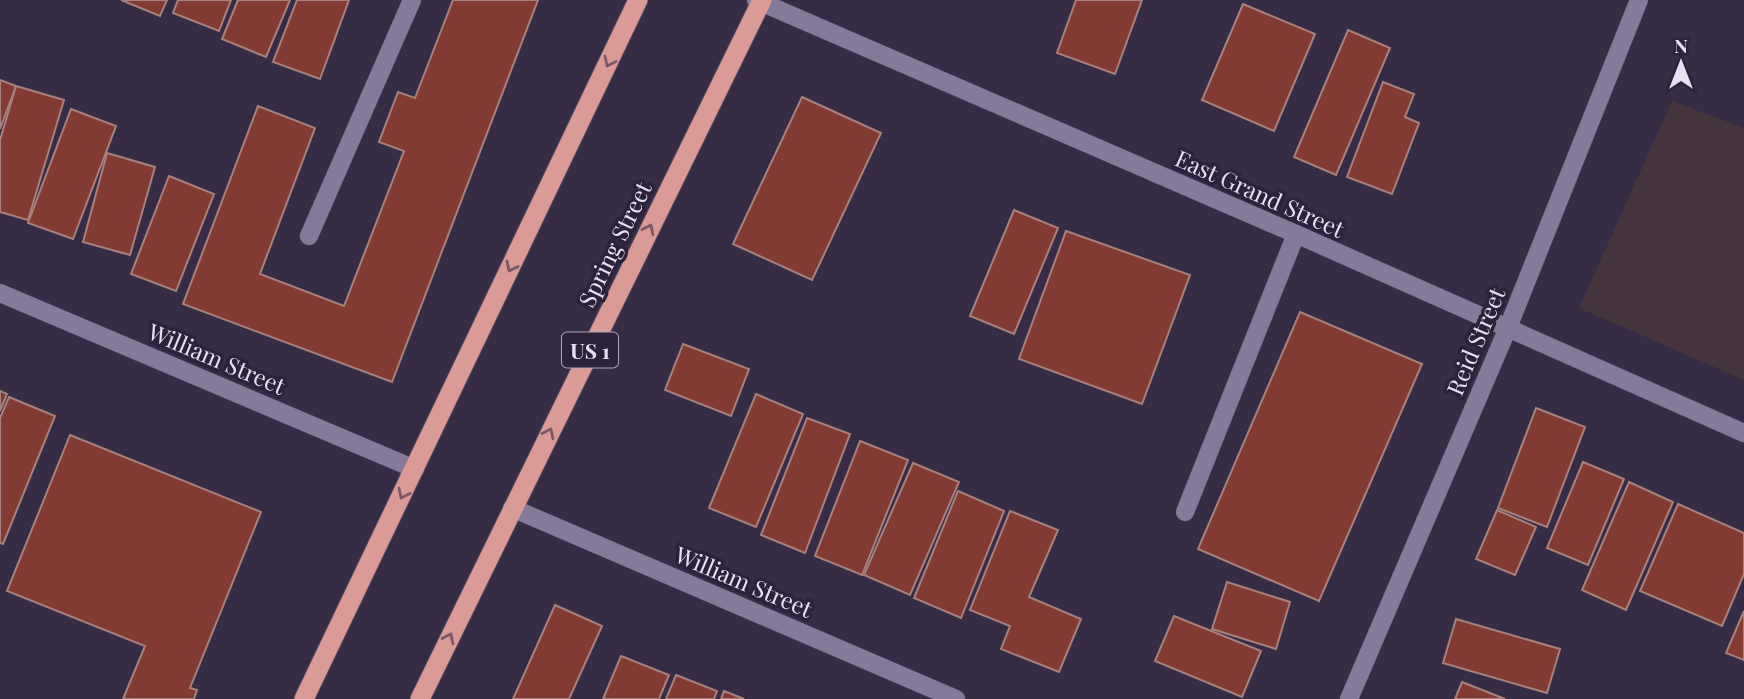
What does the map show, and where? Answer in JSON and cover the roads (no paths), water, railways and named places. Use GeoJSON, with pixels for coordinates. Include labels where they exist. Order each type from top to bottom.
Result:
{"type":"FeatureCollection","features":[{"type":"Feature","properties":{"kind":"highway"},"geometry":{"type":"LineString","coordinates":[[304,699],[638,0]]}},
{"type":"Feature","properties":{"kind":"highway","name":"Spring Street"},"geometry":{"type":"LineString","coordinates":[[420,699],[760,1]]}},
{"type":"Feature","properties":{"kind":"street"},"geometry":{"type":"LineString","coordinates":[[309,236],[412,0]]}},
{"type":"Feature","properties":{"kind":"street","name":"Reid Street"},"geometry":{"type":"LineString","coordinates":[[1349,699],[1507,330],[1639,0]]}},
{"type":"Feature","properties":{"kind":"street","name":"East Grand Street"},"geometry":{"type":"LineString","coordinates":[[760,1],[1296,234],[1744,433]]}},
{"type":"Feature","properties":{"kind":"street"},"geometry":{"type":"LineString","coordinates":[[1185,512],[1296,234]]}},
{"type":"Feature","properties":{"kind":"street","name":"William Street"},"geometry":{"type":"LineString","coordinates":[[0,293],[415,469]]}},
{"type":"Feature","properties":{"kind":"street","name":"William Street"},"geometry":{"type":"LineString","coordinates":[[512,508],[956,699]]}}]}
